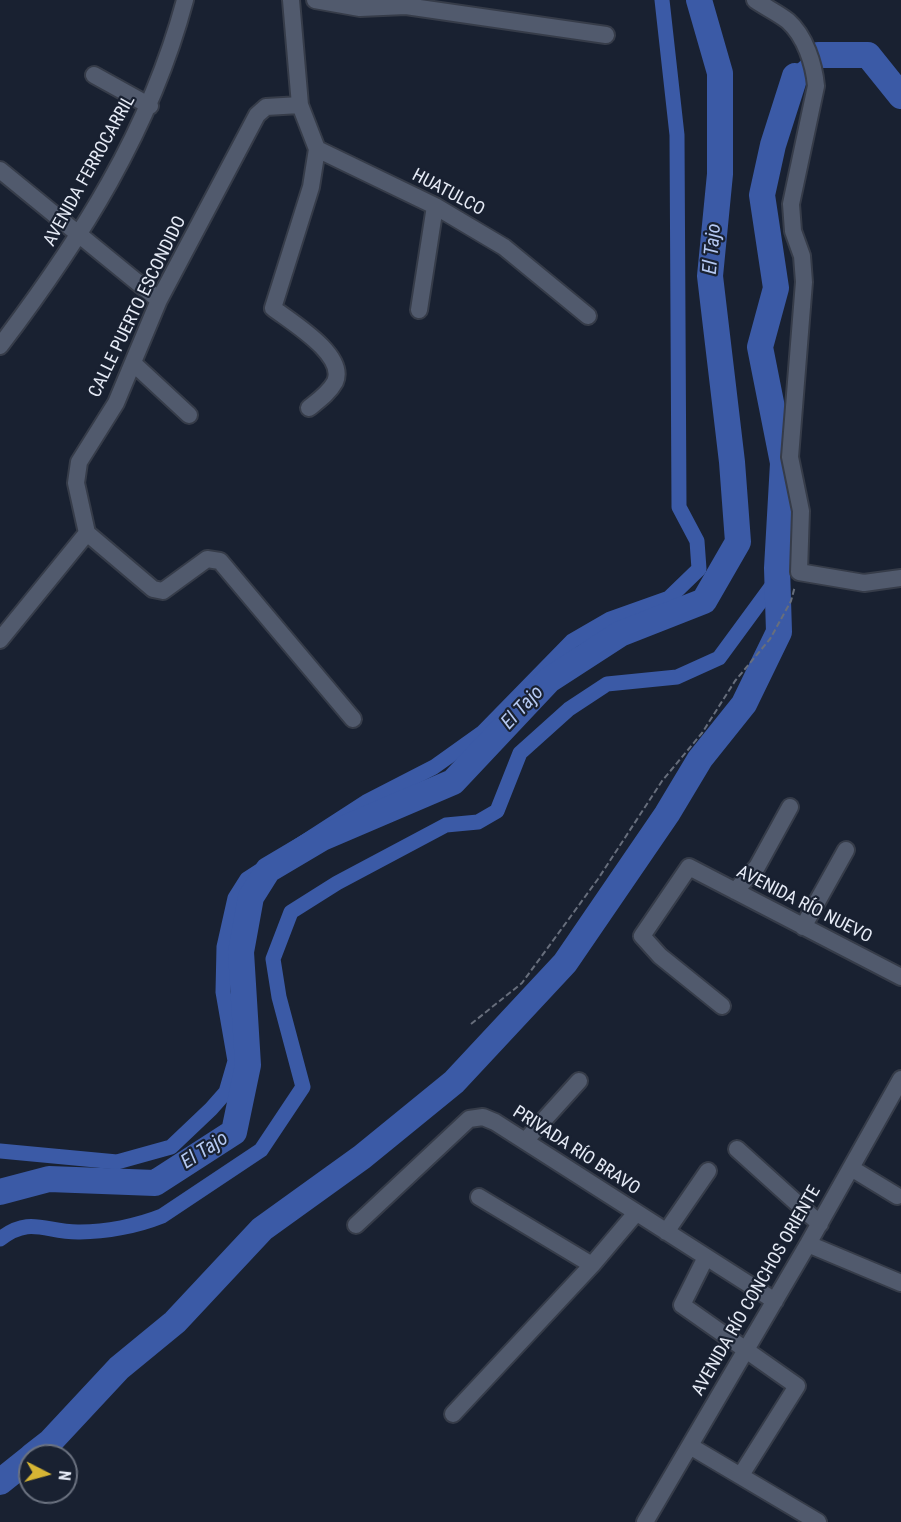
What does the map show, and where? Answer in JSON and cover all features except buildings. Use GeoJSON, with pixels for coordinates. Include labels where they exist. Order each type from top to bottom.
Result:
{"type":"FeatureCollection","features":[{"type":"Feature","properties":{"kind":"street","name":"AVENIDA FERROCARRIL"},"geometry":{"type":"LineString","coordinates":[[0,346],[56,272],[79,236],[150,106],[174,40],[185,0]]}},
{"type":"Feature","properties":{"kind":"street"},"geometry":{"type":"LineString","coordinates":[[291,0],[300,105],[317,149],[311,187],[273,308],[330,353],[338,368],[336,380],[329,392],[309,408]]}},
{"type":"Feature","properties":{"kind":"street"},"geometry":{"type":"LineString","coordinates":[[315,0],[360,8],[406,6],[606,34]]}},
{"type":"Feature","properties":{"kind":"street"},"geometry":{"type":"LineString","coordinates":[[755,0],[788,21],[799,34],[814,68],[816,86],[791,204],[793,231],[802,256],[804,282],[790,457],[801,511],[799,572],[864,583],[901,578]]}},
{"type":"Feature","properties":{"kind":"street"},"geometry":{"type":"LineString","coordinates":[[94,75],[150,106]]}},
{"type":"Feature","properties":{"kind":"street","name":"CALLE PUERTO ESCONDIDO"},"geometry":{"type":"LineString","coordinates":[[87,533],[76,483],[79,462],[116,403],[159,300],[257,115],[266,107],[300,105]]}},
{"type":"Feature","properties":{"kind":"street","name":"HUATULCO"},"geometry":{"type":"LineString","coordinates":[[317,149],[435,206],[504,247],[588,316]]}},
{"type":"Feature","properties":{"kind":"street"},"geometry":{"type":"LineString","coordinates":[[0,170],[159,300]]}},
{"type":"Feature","properties":{"kind":"street"},"geometry":{"type":"LineString","coordinates":[[419,310],[435,206]]}},
{"type":"Feature","properties":{"kind":"street"},"geometry":{"type":"LineString","coordinates":[[133,363],[189,415]]}},
{"type":"Feature","properties":{"kind":"street"},"geometry":{"type":"LineString","coordinates":[[0,640],[87,533],[153,589],[163,591],[207,559],[220,561],[353,719]]}},
{"type":"Feature","properties":{"kind":"street"},"geometry":{"type":"LineString","coordinates":[[735,891],[757,867],[790,807]]}},
{"type":"Feature","properties":{"kind":"street"},"geometry":{"type":"LineString","coordinates":[[803,927],[846,850]]}},
{"type":"Feature","properties":{"kind":"street","name":"AVENIDA RÍO NUEVO"},"geometry":{"type":"LineString","coordinates":[[722,1006],[660,956],[642,936],[689,867],[901,977]]}},
{"type":"Feature","properties":{"kind":"street","name":"AVENIDA RÍO CONCHOS ORIENTE"},"geometry":{"type":"LineString","coordinates":[[645,1522],[808,1245],[901,1079]]}},
{"type":"Feature","properties":{"kind":"street"},"geometry":{"type":"LineString","coordinates":[[525,1141],[579,1081]]}},
{"type":"Feature","properties":{"kind":"street","name":"PRIVADA RÍO BRAVO"},"geometry":{"type":"LineString","coordinates":[[356,1225],[469,1119],[483,1117],[495,1122],[775,1301]]}},
{"type":"Feature","properties":{"kind":"street"},"geometry":{"type":"LineString","coordinates":[[737,1149],[820,1224]]}},
{"type":"Feature","properties":{"kind":"street"},"geometry":{"type":"LineString","coordinates":[[851,1168],[897,1196]]}},
{"type":"Feature","properties":{"kind":"street"},"geometry":{"type":"LineString","coordinates":[[666,1232],[708,1171]]}},
{"type":"Feature","properties":{"kind":"street"},"geometry":{"type":"LineString","coordinates":[[479,1197],[592,1265]]}},
{"type":"Feature","properties":{"kind":"street","name":"PRIVADA RÍO BRAVO"},"geometry":{"type":"LineString","coordinates":[[453,1414],[592,1265],[636,1213]]}},
{"type":"Feature","properties":{"kind":"street"},"geometry":{"type":"LineString","coordinates":[[808,1245],[901,1283]]}},
{"type":"Feature","properties":{"kind":"street"},"geometry":{"type":"LineString","coordinates":[[706,1257],[682,1305],[745,1352],[797,1386],[741,1476]]}},
{"type":"Feature","properties":{"kind":"street"},"geometry":{"type":"LineString","coordinates":[[690,1446],[818,1522]]}},
{"type":"Feature","properties":{"kind":"path"},"geometry":{"type":"LineString","coordinates":[[471,1024],[522,984],[598,879],[662,780],[702,733],[735,681],[770,639],[791,601],[799,572]]}},
{"type":"Feature","properties":{"kind":"waterway"},"geometry":{"type":"LineString","coordinates":[[0,1151],[117,1162],[171,1147],[226,1092],[235,1061],[223,992],[224,947],[235,898],[247,879],[366,802],[434,767],[483,732],[572,641],[610,619],[669,598],[699,569],[697,541],[679,507],[677,135],[662,0]]}},
{"type":"Feature","properties":{"kind":"waterway","name":"El Tajo"},"geometry":{"type":"LineString","coordinates":[[0,1192],[49,1179],[155,1183],[234,1132],[248,1065],[241,952],[251,897],[268,870],[322,838],[453,782],[549,680],[620,634],[704,601],[738,542],[732,462],[710,276],[720,174],[720,73],[699,0]]}},
{"type":"Feature","properties":{"kind":"waterway"},"geometry":{"type":"LineString","coordinates":[[795,76],[818,55]]}},
{"type":"Feature","properties":{"kind":"waterway"},"geometry":{"type":"LineString","coordinates":[[818,55],[868,55],[901,96]]}},
{"type":"Feature","properties":{"kind":"waterway"},"geometry":{"type":"LineString","coordinates":[[47,1444],[119,1368],[175,1322],[262,1229],[362,1157],[454,1082],[565,963],[667,814],[700,759],[744,704],[779,632],[777,568],[783,463],[760,347],[776,288],[762,195],[773,145],[795,76]]}},
{"type":"Feature","properties":{"kind":"waterway"},"geometry":{"type":"LineString","coordinates":[[0,1239],[21,1228],[39,1227],[68,1232],[90,1232],[121,1228],[152,1220],[162,1216],[261,1150],[303,1087],[279,997],[273,959],[291,912],[337,883],[446,825],[478,822],[497,811],[520,753],[569,709],[607,684],[677,677],[719,658],[777,579]]}},
{"type":"Feature","properties":{"kind":"waterway"},"geometry":{"type":"LineString","coordinates":[[0,1482],[18,1468]]}}]}
